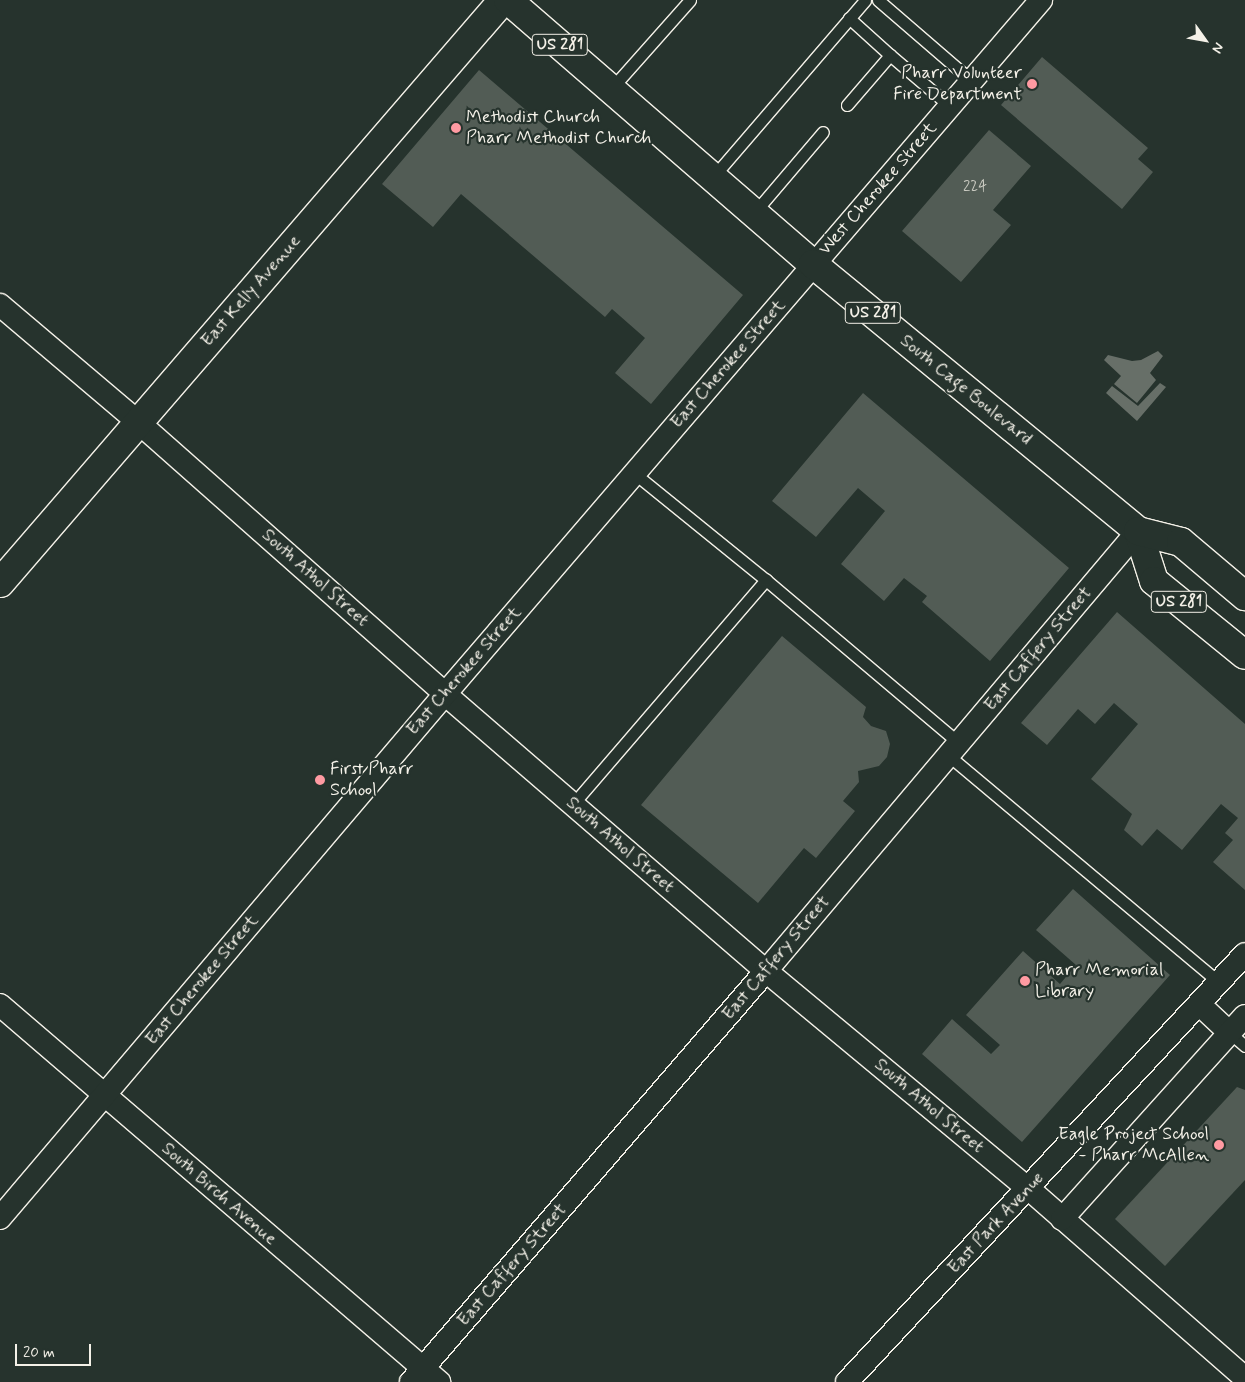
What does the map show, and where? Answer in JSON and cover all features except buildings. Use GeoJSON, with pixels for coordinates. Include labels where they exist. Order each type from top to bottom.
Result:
{"type":"FeatureCollection","features":[{"type":"Feature","properties":{"kind":"main road","name":"East Kelly Avenue"},"geometry":{"type":"LineString","coordinates":[[0,582],[503,0]]}},
{"type":"Feature","properties":{"kind":"main road","name":"South Cage Boulevard"},"geometry":{"type":"LineString","coordinates":[[508,0],[813,264],[1138,531]]}},
{"type":"Feature","properties":{"kind":"main road"},"geometry":{"type":"LineString","coordinates":[[1138,531],[1181,542],[1245,596]]}},
{"type":"Feature","properties":{"kind":"main road","name":"US 281"},"geometry":{"type":"LineString","coordinates":[[1138,531],[1154,581],[1245,655]]}},
{"type":"Feature","properties":{"kind":"street","name":"West Cherokee Street"},"geometry":{"type":"LineString","coordinates":[[813,264],[1041,0]]}},
{"type":"Feature","properties":{"kind":"street","name":"East Cherokee Street"},"geometry":{"type":"LineString","coordinates":[[0,1218],[813,264]]}},
{"type":"Feature","properties":{"kind":"street","name":"South Athol Street"},"geometry":{"type":"LineString","coordinates":[[0,305],[138,422],[445,694],[766,971],[1029,1189],[1245,1378]]}},
{"type":"Feature","properties":{"kind":"street","name":"East Caffery Street"},"geometry":{"type":"LineString","coordinates":[[424,1377],[1138,531]]}},
{"type":"Feature","properties":{"kind":"street","name":"East Park Avenue"},"geometry":{"type":"LineString","coordinates":[[847,1382],[1029,1189],[1245,954]]}},
{"type":"Feature","properties":{"kind":"street"},"geometry":{"type":"LineString","coordinates":[[1198,1004],[1238,1040]]}},
{"type":"Feature","properties":{"kind":"street","name":"South Birch Avenue"},"geometry":{"type":"LineString","coordinates":[[0,1005],[424,1377]]}},
{"type":"Feature","properties":{"kind":"street"},"geometry":{"type":"LineString","coordinates":[[1062,1219],[1238,1040],[1245,1016]]}},
{"type":"Feature","properties":{"kind":"lane"},"geometry":{"type":"LineString","coordinates":[[612,90],[690,0]]}},
{"type":"Feature","properties":{"kind":"lane"},"geometry":{"type":"LineString","coordinates":[[713,177],[865,0]]}},
{"type":"Feature","properties":{"kind":"lane"},"geometry":{"type":"LineString","coordinates":[[878,0],[972,80]]}},
{"type":"Feature","properties":{"kind":"lane"},"geometry":{"type":"LineString","coordinates":[[849,18],[950,106]]}},
{"type":"Feature","properties":{"kind":"lane"},"geometry":{"type":"LineString","coordinates":[[847,105],[890,55]]}},
{"type":"Feature","properties":{"kind":"lane"},"geometry":{"type":"LineString","coordinates":[[754,213],[824,132]]}},
{"type":"Feature","properties":{"kind":"lane"},"geometry":{"type":"LineString","coordinates":[[634,472],[766,580],[954,749],[1219,982]]}},
{"type":"Feature","properties":{"kind":"lane"},"geometry":{"type":"LineString","coordinates":[[573,804],[766,580]]}},
{"type":"Feature","properties":{"kind":"shaded area"},"geometry":{"type":"Polygon","coordinates":[[[1158,351],[1163,356],[1150,373],[1156,380],[1137,403],[1114,384],[1121,376],[1104,360],[1108,355],[1132,361],[1141,360],[1158,351]]]}},
{"type":"Feature","properties":{"kind":"shaded area"},"geometry":{"type":"Polygon","coordinates":[[[1160,383],[1166,387],[1137,421],[1106,393],[1112,386],[1138,406],[1160,383]]]}},
{"type":"Feature","properties":{"kind":"place","name":"Pharr Volunteer Fire Department"},"geometry":{"type":"Point","coordinates":[1032,84]}},
{"type":"Feature","properties":{"kind":"place","name":"Methodist Church Pharr Methodist Church"},"geometry":{"type":"Point","coordinates":[456,128]}},
{"type":"Feature","properties":{"kind":"place","name":"First Pharr School"},"geometry":{"type":"Point","coordinates":[320,780]}},
{"type":"Feature","properties":{"kind":"place","name":"Pharr Memorial Library"},"geometry":{"type":"Point","coordinates":[1025,981]}},
{"type":"Feature","properties":{"kind":"place","name":"Eagle Project School - Pharr McAllen"},"geometry":{"type":"Point","coordinates":[1219,1145]}}]}
